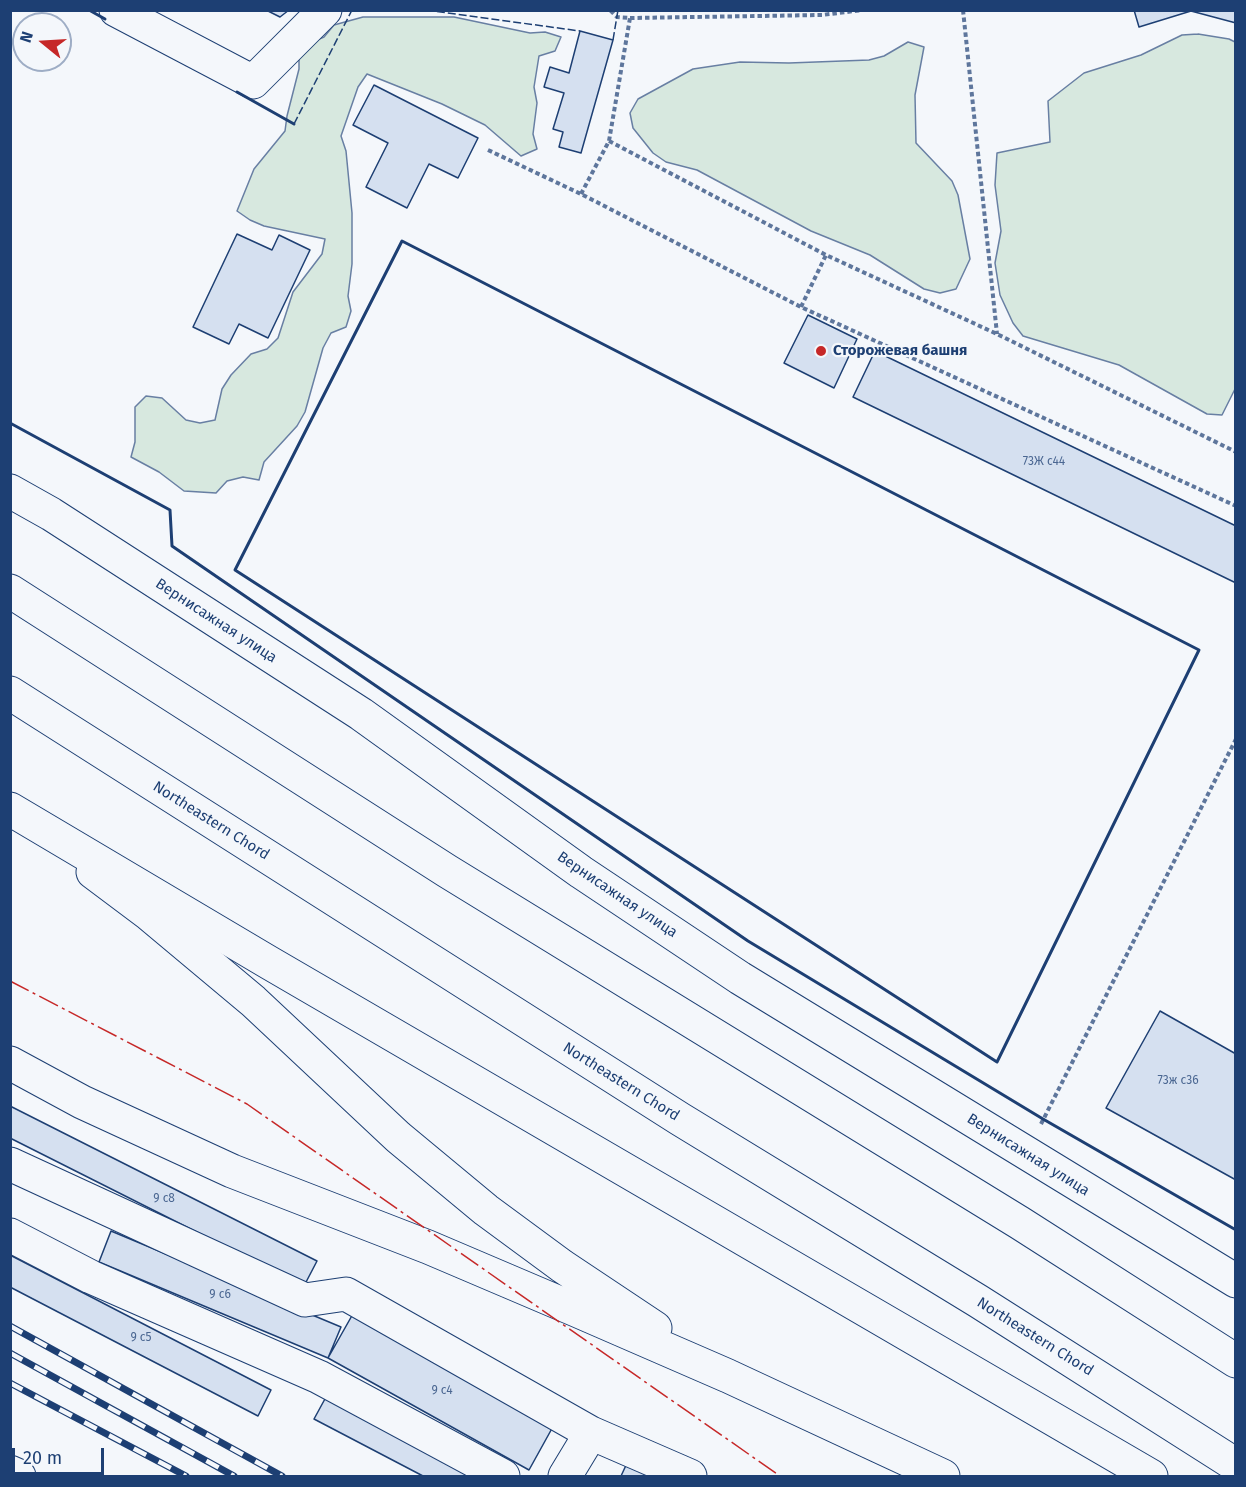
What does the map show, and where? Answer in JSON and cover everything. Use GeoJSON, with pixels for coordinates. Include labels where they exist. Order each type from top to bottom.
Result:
{"type":"FeatureCollection","features":[{"type":"Feature","properties":{"kind":"main road"},"geometry":{"type":"LineString","coordinates":[[116,10],[253,82],[325,10]]}},
{"type":"Feature","properties":{"kind":"main road","name":"Вернисажная улица"},"geometry":{"type":"LineString","coordinates":[[10,491],[51,514],[361,714],[581,872],[740,978],[1236,1281]]}},
{"type":"Feature","properties":{"kind":"main road"},"geometry":{"type":"LineString","coordinates":[[10,591],[447,871],[1020,1223],[1236,1361]]}},
{"type":"Feature","properties":{"kind":"main road","name":"Northeastern Chord"},"geometry":{"type":"LineString","coordinates":[[10,693],[680,1119],[978,1301],[1236,1465]]}},
{"type":"Feature","properties":{"kind":"main road"},"geometry":{"type":"LineString","coordinates":[[10,809],[149,914],[236,987],[398,1137],[486,1210],[562,1266],[728,1376]]}},
{"type":"Feature","properties":{"kind":"main road"},"geometry":{"type":"LineString","coordinates":[[10,809],[1151,1476]]}},
{"type":"Feature","properties":{"kind":"main road"},"geometry":{"type":"LineString","coordinates":[[14,1064],[82,1102],[232,1171],[428,1247],[728,1376],[943,1476]]}},
{"type":"Feature","properties":{"kind":"main road"},"geometry":{"type":"LineString","coordinates":[[10,1164],[305,1300],[346,1294],[591,1433],[690,1476]]}},
{"type":"Feature","properties":{"kind":"main road"},"geometry":{"type":"LineString","coordinates":[[10,1235],[91,1277],[319,1377],[502,1476]]}},
{"type":"Feature","properties":{"kind":"main road"},"geometry":{"type":"LineString","coordinates":[[565,1476],[591,1433]]}},
{"type":"Feature","properties":{"kind":"main road"},"geometry":{"type":"LineString","coordinates":[[10,1472],[19,1476]]}},
{"type":"Feature","properties":{"kind":"path"},"geometry":{"type":"LineString","coordinates":[[610,10],[617,17],[630,18],[822,15],[863,10]]}},
{"type":"Feature","properties":{"kind":"path"},"geometry":{"type":"LineString","coordinates":[[963,10],[997,334]]}},
{"type":"Feature","properties":{"kind":"path"},"geometry":{"type":"LineString","coordinates":[[581,194],[609,141],[630,18]]}},
{"type":"Feature","properties":{"kind":"path"},"geometry":{"type":"LineString","coordinates":[[609,141],[826,255],[997,334],[1236,452]]}},
{"type":"Feature","properties":{"kind":"path"},"geometry":{"type":"LineString","coordinates":[[488,150],[581,194],[801,307],[1236,506]]}},
{"type":"Feature","properties":{"kind":"path"},"geometry":{"type":"LineString","coordinates":[[801,307],[826,255]]}},
{"type":"Feature","properties":{"kind":"path"},"geometry":{"type":"LineString","coordinates":[[1037,1130],[1236,739]]}},
{"type":"Feature","properties":{"kind":"shaded area"},"geometry":{"type":"Polygon","coordinates":[[[363,17],[454,17],[530,33],[545,32],[561,37],[555,51],[539,56],[534,87],[537,103],[533,134],[537,149],[521,156],[485,125],[442,104],[367,74],[358,87],[341,136],[346,151],[352,213],[352,264],[348,296],[351,311],[346,327],[331,333],[323,348],[305,412],[297,426],[264,462],[259,480],[243,477],[227,481],[216,493],[184,491],[159,472],[131,457],[135,442],[135,407],[146,396],[162,398],[186,420],[200,423],[215,420],[222,389],[231,375],[251,354],[267,349],[278,338],[293,292],[322,254],[325,239],[264,226],[237,211],[254,169],[285,131],[299,69],[299,53],[310,43],[324,37],[334,25],[363,17]]]}},
{"type":"Feature","properties":{"kind":"shaded area"},"geometry":{"type":"Polygon","coordinates":[[[1198,34],[1235,42],[1236,387],[1222,415],[1207,414],[1119,365],[1023,336],[1013,323],[1000,295],[995,263],[1001,231],[995,185],[997,153],[1050,142],[1048,101],[1084,73],[1141,55],[1182,35],[1198,34]]]}},
{"type":"Feature","properties":{"kind":"shaded area"},"geometry":{"type":"Polygon","coordinates":[[[908,42],[924,47],[915,95],[916,143],[952,181],[958,195],[970,259],[956,289],[940,293],[924,289],[870,255],[811,231],[697,170],[666,162],[653,153],[633,128],[630,113],[638,99],[693,69],[740,62],[869,60],[884,56],[908,42]]]}},
{"type":"Feature","properties":{"kind":"building"},"geometry":{"type":"Polygon","coordinates":[[[266,10],[289,10],[280,17],[266,10]]]}},
{"type":"Feature","properties":{"kind":"building"},"geometry":{"type":"Polygon","coordinates":[[[1134,10],[1236,10],[1236,23],[1191,11],[1139,27],[1134,10]]]}},
{"type":"Feature","properties":{"kind":"building"},"geometry":{"type":"Polygon","coordinates":[[[580,31],[613,40],[581,153],[559,147],[563,132],[553,129],[564,93],[544,87],[550,67],[569,73],[580,31]]]}},
{"type":"Feature","properties":{"kind":"building"},"geometry":{"type":"Polygon","coordinates":[[[374,85],[478,138],[458,178],[429,164],[407,208],[366,187],[388,143],[353,125],[374,85]]]}},
{"type":"Feature","properties":{"kind":"building"},"geometry":{"type":"Polygon","coordinates":[[[237,234],[272,250],[279,235],[310,250],[268,338],[239,324],[229,344],[193,327],[237,234]]]}},
{"type":"Feature","properties":{"kind":"building","name":"Сторожевая башня"},"geometry":{"type":"Polygon","coordinates":[[[808,315],[857,339],[834,388],[784,363],[808,315]]]}},
{"type":"Feature","properties":{"kind":"building"},"geometry":{"type":"Polygon","coordinates":[[[875,351],[1236,526],[1236,583],[853,397],[875,351]]]}},
{"type":"Feature","properties":{"kind":"building"},"geometry":{"type":"Polygon","coordinates":[[[1160,1011],[1236,1054],[1236,1180],[1106,1108],[1160,1011]]]}},
{"type":"Feature","properties":{"kind":"building"},"geometry":{"type":"Polygon","coordinates":[[[10,1106],[317,1261],[304,1286],[10,1138],[10,1106]]]}},
{"type":"Feature","properties":{"kind":"building"},"geometry":{"type":"Polygon","coordinates":[[[111,1231],[341,1327],[328,1358],[99,1262],[111,1231]]]}},
{"type":"Feature","properties":{"kind":"building"},"geometry":{"type":"Polygon","coordinates":[[[10,1255],[271,1390],[258,1416],[10,1287],[10,1255]]]}},
{"type":"Feature","properties":{"kind":"building"},"geometry":{"type":"Polygon","coordinates":[[[354,1312],[555,1423],[529,1470],[328,1358],[354,1312]]]}},
{"type":"Feature","properties":{"kind":"building"},"geometry":{"type":"Polygon","coordinates":[[[326,1397],[477,1476],[423,1476],[314,1419],[326,1397]]]}},
{"type":"Feature","properties":{"kind":"building"},"geometry":{"type":"Polygon","coordinates":[[[628,1461],[663,1476],[621,1476],[628,1461]]]}},
{"type":"Feature","properties":{"kind":"railway"},"geometry":{"type":"LineString","coordinates":[[10,1326],[282,1476]]}},
{"type":"Feature","properties":{"kind":"railway"},"geometry":{"type":"LineString","coordinates":[[10,1353],[234,1476]]}},
{"type":"Feature","properties":{"kind":"railway"},"geometry":{"type":"LineString","coordinates":[[10,1383],[186,1476]]}},
{"type":"Feature","properties":{"kind":"fence"},"geometry":{"type":"LineString","coordinates":[[294,124],[352,10]]}},
{"type":"Feature","properties":{"kind":"fence"},"geometry":{"type":"LineString","coordinates":[[426,10],[580,31]]}},
{"type":"Feature","properties":{"kind":"fence"},"geometry":{"type":"LineString","coordinates":[[613,40],[618,10]]}},
{"type":"Feature","properties":{"kind":"wall"},"geometry":{"type":"LineString","coordinates":[[89,10],[105,19]]}},
{"type":"Feature","properties":{"kind":"wall"},"geometry":{"type":"LineString","coordinates":[[237,92],[294,124]]}},
{"type":"Feature","properties":{"kind":"wall"},"geometry":{"type":"LineString","coordinates":[[402,241],[1199,650],[997,1062],[235,570],[402,241]]}},
{"type":"Feature","properties":{"kind":"wall"},"geometry":{"type":"LineString","coordinates":[[10,423],[170,510],[172,546],[748,941],[1043,1119],[1236,1230]]}},
{"type":"Feature","properties":{"kind":"power"},"geometry":{"type":"LineString","coordinates":[[10,981],[247,1104],[780,1476]]}},
{"type":"Feature","properties":{"kind":"place","name":"Сторожевая башня"},"geometry":{"type":"Point","coordinates":[821,351]}}]}
